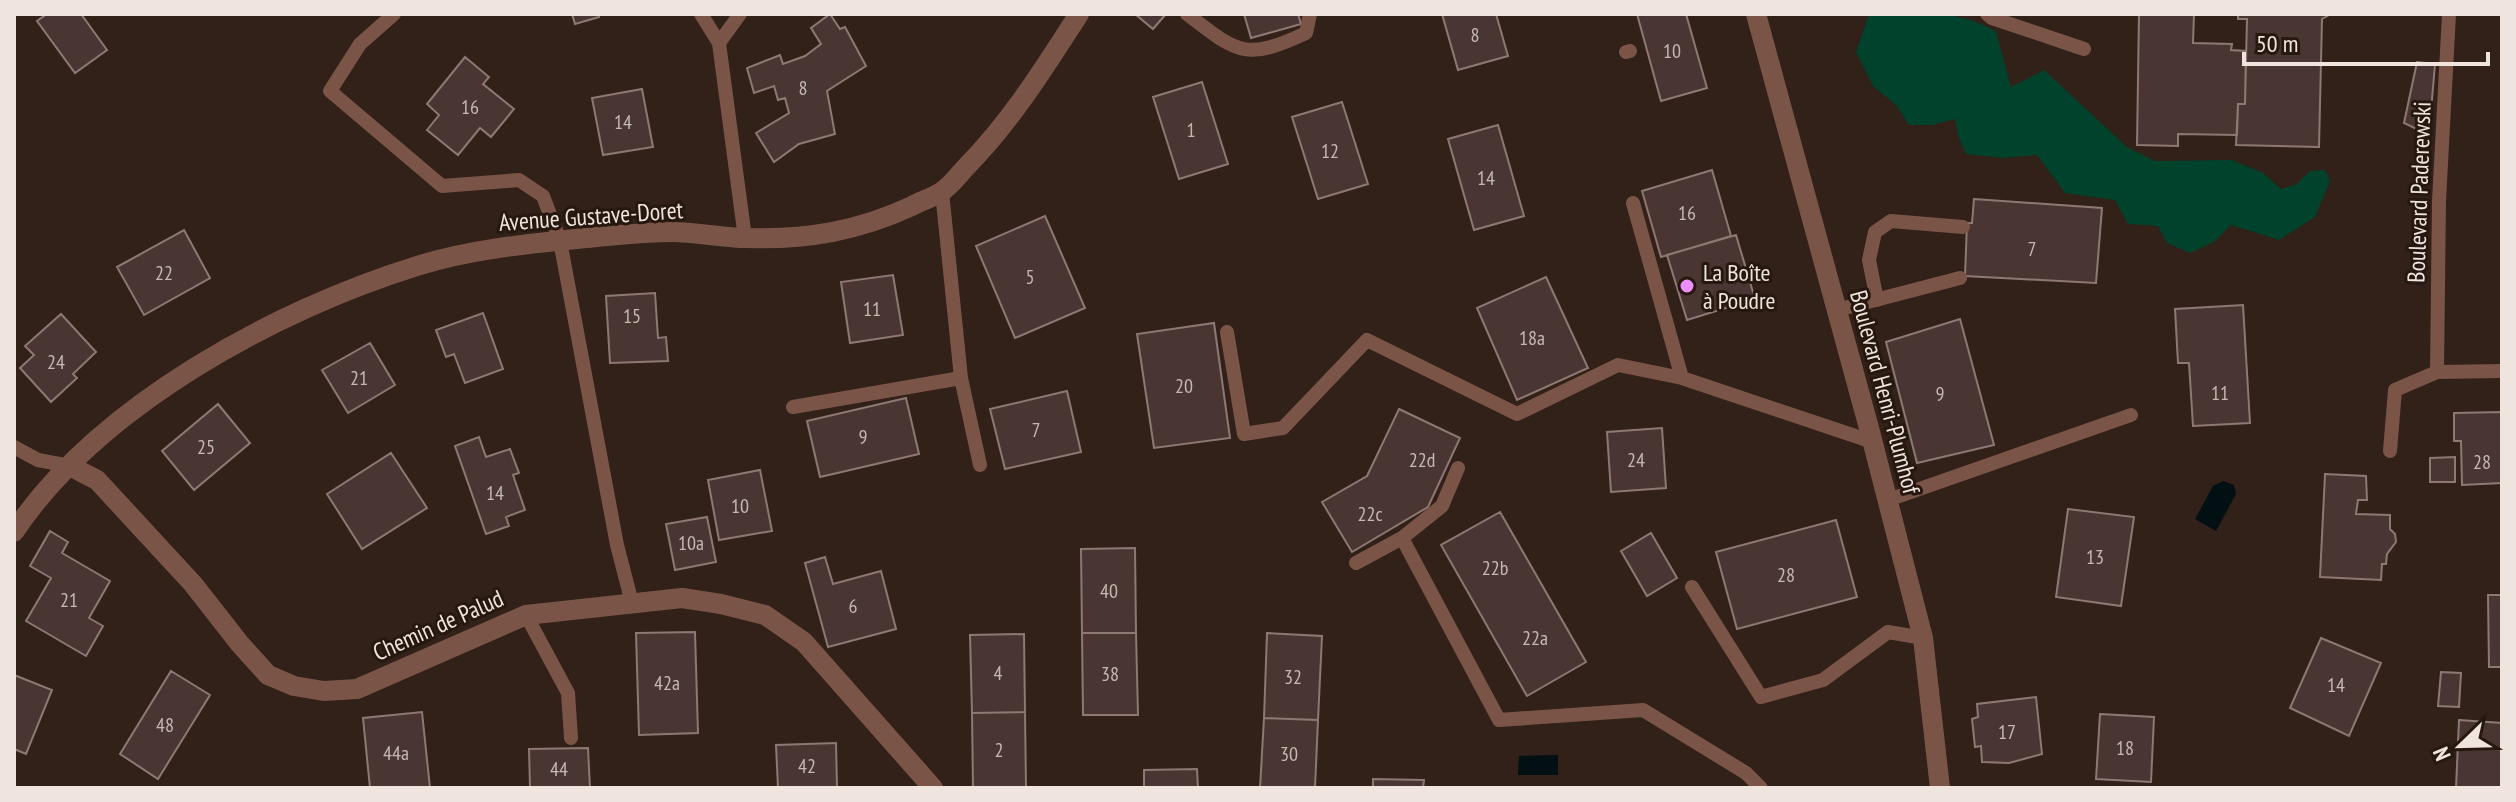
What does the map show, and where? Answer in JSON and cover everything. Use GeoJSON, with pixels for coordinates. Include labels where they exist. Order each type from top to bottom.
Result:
{"type":"FeatureCollection","features":[{"type":"Feature","properties":{"kind":"street","name":"Avenue Gustave-Doret"},"geometry":{"type":"LineString","coordinates":[[70,466],[94,441],[175,381],[255,333],[312,305],[419,265],[485,251],[560,241],[672,232],[784,238],[847,231],[880,221],[942,192],[998,135],[1079,14]]}},
{"type":"Feature","properties":{"kind":"street","name":"Boulevard Henri-Plumhof"},"geometry":{"type":"LineString","coordinates":[[1756,14],[1923,638],[1940,788]]}},
{"type":"Feature","properties":{"kind":"street"},"geometry":{"type":"LineString","coordinates":[[14,532],[31,507],[70,466]]}},
{"type":"Feature","properties":{"kind":"street","name":"Chemin de Palud"},"geometry":{"type":"LineString","coordinates":[[70,466],[97,480],[193,584],[268,675],[294,686],[324,691],[357,689],[526,615],[682,598],[721,604],[765,615],[804,642],[933,788]]}},
{"type":"Feature","properties":{"kind":"lane"},"geometry":{"type":"LineString","coordinates":[[394,14],[360,44],[330,91],[442,186],[519,180],[543,196],[560,241],[617,545],[632,603]]}},
{"type":"Feature","properties":{"kind":"lane"},"geometry":{"type":"LineString","coordinates":[[701,14],[719,43],[745,238]]}},
{"type":"Feature","properties":{"kind":"lane"},"geometry":{"type":"LineString","coordinates":[[719,43],[740,14]]}},
{"type":"Feature","properties":{"kind":"lane"},"geometry":{"type":"LineString","coordinates":[[1187,14],[1228,45],[1251,52],[1306,33],[1310,14]]}},
{"type":"Feature","properties":{"kind":"lane"},"geometry":{"type":"LineString","coordinates":[[1987,14],[2084,49]]}},
{"type":"Feature","properties":{"kind":"lane","name":"Boulevard Paderewski"},"geometry":{"type":"LineString","coordinates":[[2437,372],[2439,201],[2449,14]]}},
{"type":"Feature","properties":{"kind":"lane"},"geometry":{"type":"LineString","coordinates":[[942,192],[961,378],[980,465]]}},
{"type":"Feature","properties":{"kind":"lane"},"geometry":{"type":"LineString","coordinates":[[1633,203],[1682,378]]}},
{"type":"Feature","properties":{"kind":"lane"},"geometry":{"type":"LineString","coordinates":[[1877,300],[1869,260],[1875,232],[1891,221],[1963,227]]}},
{"type":"Feature","properties":{"kind":"lane"},"geometry":{"type":"LineString","coordinates":[[1837,310],[1960,278]]}},
{"type":"Feature","properties":{"kind":"lane"},"geometry":{"type":"LineString","coordinates":[[1227,332],[1244,434],[1283,428],[1367,340],[1517,414],[1618,365],[1682,378],[1873,442]]}},
{"type":"Feature","properties":{"kind":"lane"},"geometry":{"type":"LineString","coordinates":[[2390,451],[2395,390],[2437,372],[2502,371]]}},
{"type":"Feature","properties":{"kind":"lane"},"geometry":{"type":"LineString","coordinates":[[793,407],[961,378]]}},
{"type":"Feature","properties":{"kind":"lane"},"geometry":{"type":"LineString","coordinates":[[1888,500],[2131,415]]}},
{"type":"Feature","properties":{"kind":"lane"},"geometry":{"type":"LineString","coordinates":[[14,447],[38,460],[70,466]]}},
{"type":"Feature","properties":{"kind":"lane"},"geometry":{"type":"LineString","coordinates":[[1356,563],[1402,538],[1442,506],[1458,468]]}},
{"type":"Feature","properties":{"kind":"lane"},"geometry":{"type":"LineString","coordinates":[[1402,538],[1499,720],[1643,710],[1746,773],[1761,788]]}},
{"type":"Feature","properties":{"kind":"lane"},"geometry":{"type":"LineString","coordinates":[[1692,587],[1761,697],[1823,680],[1888,632],[1923,638]]}},
{"type":"Feature","properties":{"kind":"lane"},"geometry":{"type":"LineString","coordinates":[[526,615],[568,693],[571,738]]}},
{"type":"Feature","properties":{"kind":"green space"},"geometry":{"type":"Polygon","coordinates":[[[1869,14],[1935,14],[1981,24],[1996,32],[2011,87],[2044,70],[2127,147],[2155,161],[2232,160],[2263,173],[2281,189],[2297,184],[2310,171],[2325,170],[2330,181],[2315,217],[2279,240],[2231,225],[2214,242],[2190,253],[2167,243],[2158,226],[2128,224],[2115,200],[2065,193],[2037,155],[2004,158],[1966,154],[1955,119],[1932,125],[1909,125],[1896,105],[1873,86],[1856,52],[1869,14]]]}},
{"type":"Feature","properties":{"kind":"shaded area"},"geometry":{"type":"Polygon","coordinates":[[[2223,481],[2234,485],[2236,494],[2216,531],[2195,519],[2213,486],[2223,481]]]}},
{"type":"Feature","properties":{"kind":"shaded area"},"geometry":{"type":"Polygon","coordinates":[[[1558,755],[1558,775],[1518,775],[1519,756],[1558,755]]]}},
{"type":"Feature","properties":{"kind":"building"},"geometry":{"type":"Polygon","coordinates":[[[47,14],[81,14],[107,50],[75,73],[37,21],[47,14]]]}},
{"type":"Feature","properties":{"kind":"building"},"geometry":{"type":"Polygon","coordinates":[[[572,14],[598,14],[599,17],[575,24],[572,14]]]}},
{"type":"Feature","properties":{"kind":"building"},"geometry":{"type":"Polygon","coordinates":[[[830,14],[840,29],[845,27],[866,66],[827,91],[835,134],[799,144],[774,162],[756,133],[789,113],[785,98],[778,100],[774,86],[754,93],[747,68],[780,55],[783,64],[805,56],[821,44],[811,28],[830,14]]]}},
{"type":"Feature","properties":{"kind":"building"},"geometry":{"type":"Polygon","coordinates":[[[1135,14],[1166,14],[1153,29],[1135,14]]]}},
{"type":"Feature","properties":{"kind":"building"},"geometry":{"type":"Polygon","coordinates":[[[1244,14],[1298,14],[1301,24],[1251,38],[1244,14]]]}},
{"type":"Feature","properties":{"kind":"building"},"geometry":{"type":"Polygon","coordinates":[[[1442,14],[1496,14],[1508,56],[1458,70],[1442,14]]]}},
{"type":"Feature","properties":{"kind":"building"},"geometry":{"type":"Polygon","coordinates":[[[1637,14],[1686,14],[1707,88],[1661,101],[1637,14]]]}},
{"type":"Feature","properties":{"kind":"building"},"geometry":{"type":"Polygon","coordinates":[[[2139,14],[2194,14],[2193,43],[2232,44],[2231,50],[2246,51],[2245,104],[2238,104],[2237,135],[2178,134],[2178,146],[2137,145],[2139,14]]]}},
{"type":"Feature","properties":{"kind":"building"},"geometry":{"type":"Polygon","coordinates":[[[2238,14],[2331,14],[2322,19],[2319,147],[2236,145],[2238,104],[2245,104],[2247,19],[2238,19],[2238,14]]]}},
{"type":"Feature","properties":{"kind":"building"},"geometry":{"type":"Polygon","coordinates":[[[465,57],[489,77],[483,84],[514,109],[491,137],[480,128],[458,155],[427,130],[439,115],[427,104],[465,57]]]}},
{"type":"Feature","properties":{"kind":"building"},"geometry":{"type":"Polygon","coordinates":[[[2417,62],[2435,64],[2429,135],[2404,123],[2417,62]]]}},
{"type":"Feature","properties":{"kind":"building"},"geometry":{"type":"Polygon","coordinates":[[[1202,82],[1228,164],[1179,179],[1153,97],[1202,82]]]}},
{"type":"Feature","properties":{"kind":"building"},"geometry":{"type":"Polygon","coordinates":[[[642,89],[653,147],[603,155],[592,98],[642,89]]]}},
{"type":"Feature","properties":{"kind":"building"},"geometry":{"type":"Polygon","coordinates":[[[1342,102],[1368,184],[1318,199],[1292,117],[1342,102]]]}},
{"type":"Feature","properties":{"kind":"building"},"geometry":{"type":"Polygon","coordinates":[[[1498,125],[1524,216],[1474,230],[1448,139],[1498,125]]]}},
{"type":"Feature","properties":{"kind":"building"},"geometry":{"type":"Polygon","coordinates":[[[1712,170],[1731,236],[1661,257],[1642,191],[1712,170]]]}},
{"type":"Feature","properties":{"kind":"building"},"geometry":{"type":"Polygon","coordinates":[[[1974,199],[2102,208],[2096,283],[1965,276],[1967,223],[1972,223],[1974,199]]]}},
{"type":"Feature","properties":{"kind":"building"},"geometry":{"type":"Polygon","coordinates":[[[1045,216],[1085,308],[1015,338],[976,246],[1045,216]]]}},
{"type":"Feature","properties":{"kind":"building"},"geometry":{"type":"Polygon","coordinates":[[[184,230],[210,278],[144,315],[117,267],[184,230]]]}},
{"type":"Feature","properties":{"kind":"building"},"geometry":{"type":"Polygon","coordinates":[[[1736,235],[1755,299],[1687,320],[1667,255],[1736,235]]]}},
{"type":"Feature","properties":{"kind":"building"},"geometry":{"type":"Polygon","coordinates":[[[893,275],[903,335],[850,343],[841,282],[893,275]]]}},
{"type":"Feature","properties":{"kind":"building"},"geometry":{"type":"Polygon","coordinates":[[[1546,277],[1588,368],[1517,400],[1477,308],[1546,277]]]}},
{"type":"Feature","properties":{"kind":"building"},"geometry":{"type":"Polygon","coordinates":[[[655,293],[658,338],[666,337],[668,361],[610,363],[606,296],[655,293]]]}},
{"type":"Feature","properties":{"kind":"building"},"geometry":{"type":"Polygon","coordinates":[[[2243,305],[2250,423],[2193,426],[2189,363],[2178,363],[2175,309],[2243,305]]]}},
{"type":"Feature","properties":{"kind":"building"},"geometry":{"type":"Polygon","coordinates":[[[483,313],[503,369],[465,383],[454,354],[446,357],[436,330],[483,313]]]}},
{"type":"Feature","properties":{"kind":"building"},"geometry":{"type":"Polygon","coordinates":[[[61,314],[96,352],[73,374],[77,378],[51,402],[20,368],[34,355],[25,346],[61,314]]]}},
{"type":"Feature","properties":{"kind":"building"},"geometry":{"type":"Polygon","coordinates":[[[1960,319],[1994,445],[1917,463],[1886,342],[1960,319]]]}},
{"type":"Feature","properties":{"kind":"building"},"geometry":{"type":"Polygon","coordinates":[[[1214,323],[1230,438],[1154,448],[1137,334],[1214,323]]]}},
{"type":"Feature","properties":{"kind":"building"},"geometry":{"type":"Polygon","coordinates":[[[370,343],[395,385],[348,413],[322,370],[370,343]]]}},
{"type":"Feature","properties":{"kind":"building"},"geometry":{"type":"Polygon","coordinates":[[[1067,391],[1081,452],[1005,469],[990,409],[1067,391]]]}},
{"type":"Feature","properties":{"kind":"building"},"geometry":{"type":"Polygon","coordinates":[[[906,398],[919,454],[820,477],[807,421],[906,398]]]}},
{"type":"Feature","properties":{"kind":"building"},"geometry":{"type":"Polygon","coordinates":[[[218,404],[250,443],[194,490],[162,451],[218,404]]]}},
{"type":"Feature","properties":{"kind":"building"},"geometry":{"type":"Polygon","coordinates":[[[1399,409],[1460,438],[1428,507],[1352,552],[1322,502],[1367,476],[1399,409]]]}},
{"type":"Feature","properties":{"kind":"building"},"geometry":{"type":"Polygon","coordinates":[[[2502,412],[2502,483],[2462,485],[2461,441],[2454,441],[2454,413],[2502,412]]]}},
{"type":"Feature","properties":{"kind":"building"},"geometry":{"type":"Polygon","coordinates":[[[1662,428],[1666,488],[1611,492],[1607,432],[1662,428]]]}},
{"type":"Feature","properties":{"kind":"building"},"geometry":{"type":"Polygon","coordinates":[[[479,437],[486,457],[510,449],[519,473],[513,475],[525,510],[506,517],[509,526],[486,534],[455,446],[479,437]]]}},
{"type":"Feature","properties":{"kind":"building"},"geometry":{"type":"Polygon","coordinates":[[[391,453],[427,508],[362,549],[327,494],[391,453]]]}},
{"type":"Feature","properties":{"kind":"building"},"geometry":{"type":"Polygon","coordinates":[[[2455,457],[2455,482],[2430,482],[2430,458],[2455,457]]]}},
{"type":"Feature","properties":{"kind":"building"},"geometry":{"type":"Polygon","coordinates":[[[760,470],[772,531],[719,540],[708,480],[760,470]]]}},
{"type":"Feature","properties":{"kind":"building"},"geometry":{"type":"Polygon","coordinates":[[[2325,474],[2366,476],[2367,500],[2358,500],[2356,514],[2390,515],[2390,529],[2395,534],[2396,542],[2387,554],[2386,564],[2382,564],[2381,580],[2320,577],[2325,474]]]}},
{"type":"Feature","properties":{"kind":"building"},"geometry":{"type":"Polygon","coordinates":[[[2068,509],[2134,517],[2121,606],[2056,597],[2068,509]]]}},
{"type":"Feature","properties":{"kind":"building"},"geometry":{"type":"Polygon","coordinates":[[[1500,512],[1586,662],[1527,696],[1441,545],[1500,512]]]}},
{"type":"Feature","properties":{"kind":"building"},"geometry":{"type":"Polygon","coordinates":[[[707,517],[716,562],[675,570],[666,524],[707,517]]]}},
{"type":"Feature","properties":{"kind":"building"},"geometry":{"type":"Polygon","coordinates":[[[1836,520],[1857,597],[1737,629],[1716,552],[1836,520]]]}},
{"type":"Feature","properties":{"kind":"building"},"geometry":{"type":"Polygon","coordinates":[[[50,531],[68,542],[62,553],[110,581],[89,618],[103,626],[86,656],[26,621],[51,578],[30,566],[50,531]]]}},
{"type":"Feature","properties":{"kind":"building"},"geometry":{"type":"Polygon","coordinates":[[[1651,533],[1677,578],[1647,596],[1621,551],[1651,533]]]}},
{"type":"Feature","properties":{"kind":"building"},"geometry":{"type":"Polygon","coordinates":[[[1135,548],[1136,633],[1082,633],[1081,549],[1135,548]]]}},
{"type":"Feature","properties":{"kind":"building"},"geometry":{"type":"Polygon","coordinates":[[[825,557],[833,584],[881,571],[896,629],[828,647],[805,563],[825,557]]]}},
{"type":"Feature","properties":{"kind":"building"},"geometry":{"type":"Polygon","coordinates":[[[2488,595],[2502,595],[2502,667],[2489,667],[2488,595]]]}},
{"type":"Feature","properties":{"kind":"building"},"geometry":{"type":"Polygon","coordinates":[[[695,632],[698,733],[639,735],[636,633],[695,632]]]}},
{"type":"Feature","properties":{"kind":"building"},"geometry":{"type":"Polygon","coordinates":[[[1082,633],[1136,633],[1138,715],[1083,715],[1082,633]]]}},
{"type":"Feature","properties":{"kind":"building"},"geometry":{"type":"Polygon","coordinates":[[[1267,633],[1322,636],[1318,720],[1264,718],[1267,633]]]}},
{"type":"Feature","properties":{"kind":"building"},"geometry":{"type":"Polygon","coordinates":[[[1024,634],[1025,712],[972,713],[970,635],[1024,634]]]}},
{"type":"Feature","properties":{"kind":"building"},"geometry":{"type":"Polygon","coordinates":[[[2321,638],[2381,663],[2349,736],[2290,708],[2321,638]]]}},
{"type":"Feature","properties":{"kind":"building"},"geometry":{"type":"Polygon","coordinates":[[[171,671],[210,695],[158,779],[120,754],[171,671]]]}},
{"type":"Feature","properties":{"kind":"building"},"geometry":{"type":"Polygon","coordinates":[[[2441,672],[2461,673],[2459,707],[2438,706],[2441,672]]]}},
{"type":"Feature","properties":{"kind":"building"},"geometry":{"type":"Polygon","coordinates":[[[14,675],[52,690],[26,754],[14,749],[14,675]]]}},
{"type":"Feature","properties":{"kind":"building"},"geometry":{"type":"Polygon","coordinates":[[[2036,697],[2042,754],[2009,763],[1982,762],[1981,746],[1975,747],[1972,719],[1978,717],[1977,704],[2036,697]]]}},
{"type":"Feature","properties":{"kind":"building"},"geometry":{"type":"Polygon","coordinates":[[[422,712],[430,788],[370,788],[363,718],[422,712]]]}},
{"type":"Feature","properties":{"kind":"building"},"geometry":{"type":"Polygon","coordinates":[[[1025,712],[1026,788],[973,788],[972,713],[1025,712]]]}},
{"type":"Feature","properties":{"kind":"building"},"geometry":{"type":"Polygon","coordinates":[[[2100,714],[2154,717],[2151,782],[2096,779],[2100,714]]]}},
{"type":"Feature","properties":{"kind":"building"},"geometry":{"type":"Polygon","coordinates":[[[1264,718],[1318,720],[1315,788],[1260,788],[1264,718]]]}},
{"type":"Feature","properties":{"kind":"building"},"geometry":{"type":"Polygon","coordinates":[[[2459,720],[2502,723],[2502,788],[2456,788],[2459,720]]]}},
{"type":"Feature","properties":{"kind":"building"},"geometry":{"type":"Polygon","coordinates":[[[836,743],[837,788],[778,788],[776,745],[836,743]]]}},
{"type":"Feature","properties":{"kind":"building"},"geometry":{"type":"Polygon","coordinates":[[[588,748],[590,788],[530,788],[529,749],[588,748]]]}},
{"type":"Feature","properties":{"kind":"building"},"geometry":{"type":"Polygon","coordinates":[[[1197,769],[1198,788],[1144,788],[1144,770],[1197,769]]]}},
{"type":"Feature","properties":{"kind":"building"},"geometry":{"type":"Polygon","coordinates":[[[1373,779],[1424,780],[1423,788],[1373,788],[1373,779]]]}},
{"type":"Feature","properties":{"kind":"place","name":"La Boîte à Poudre"},"geometry":{"type":"Point","coordinates":[1687,286]}}]}
